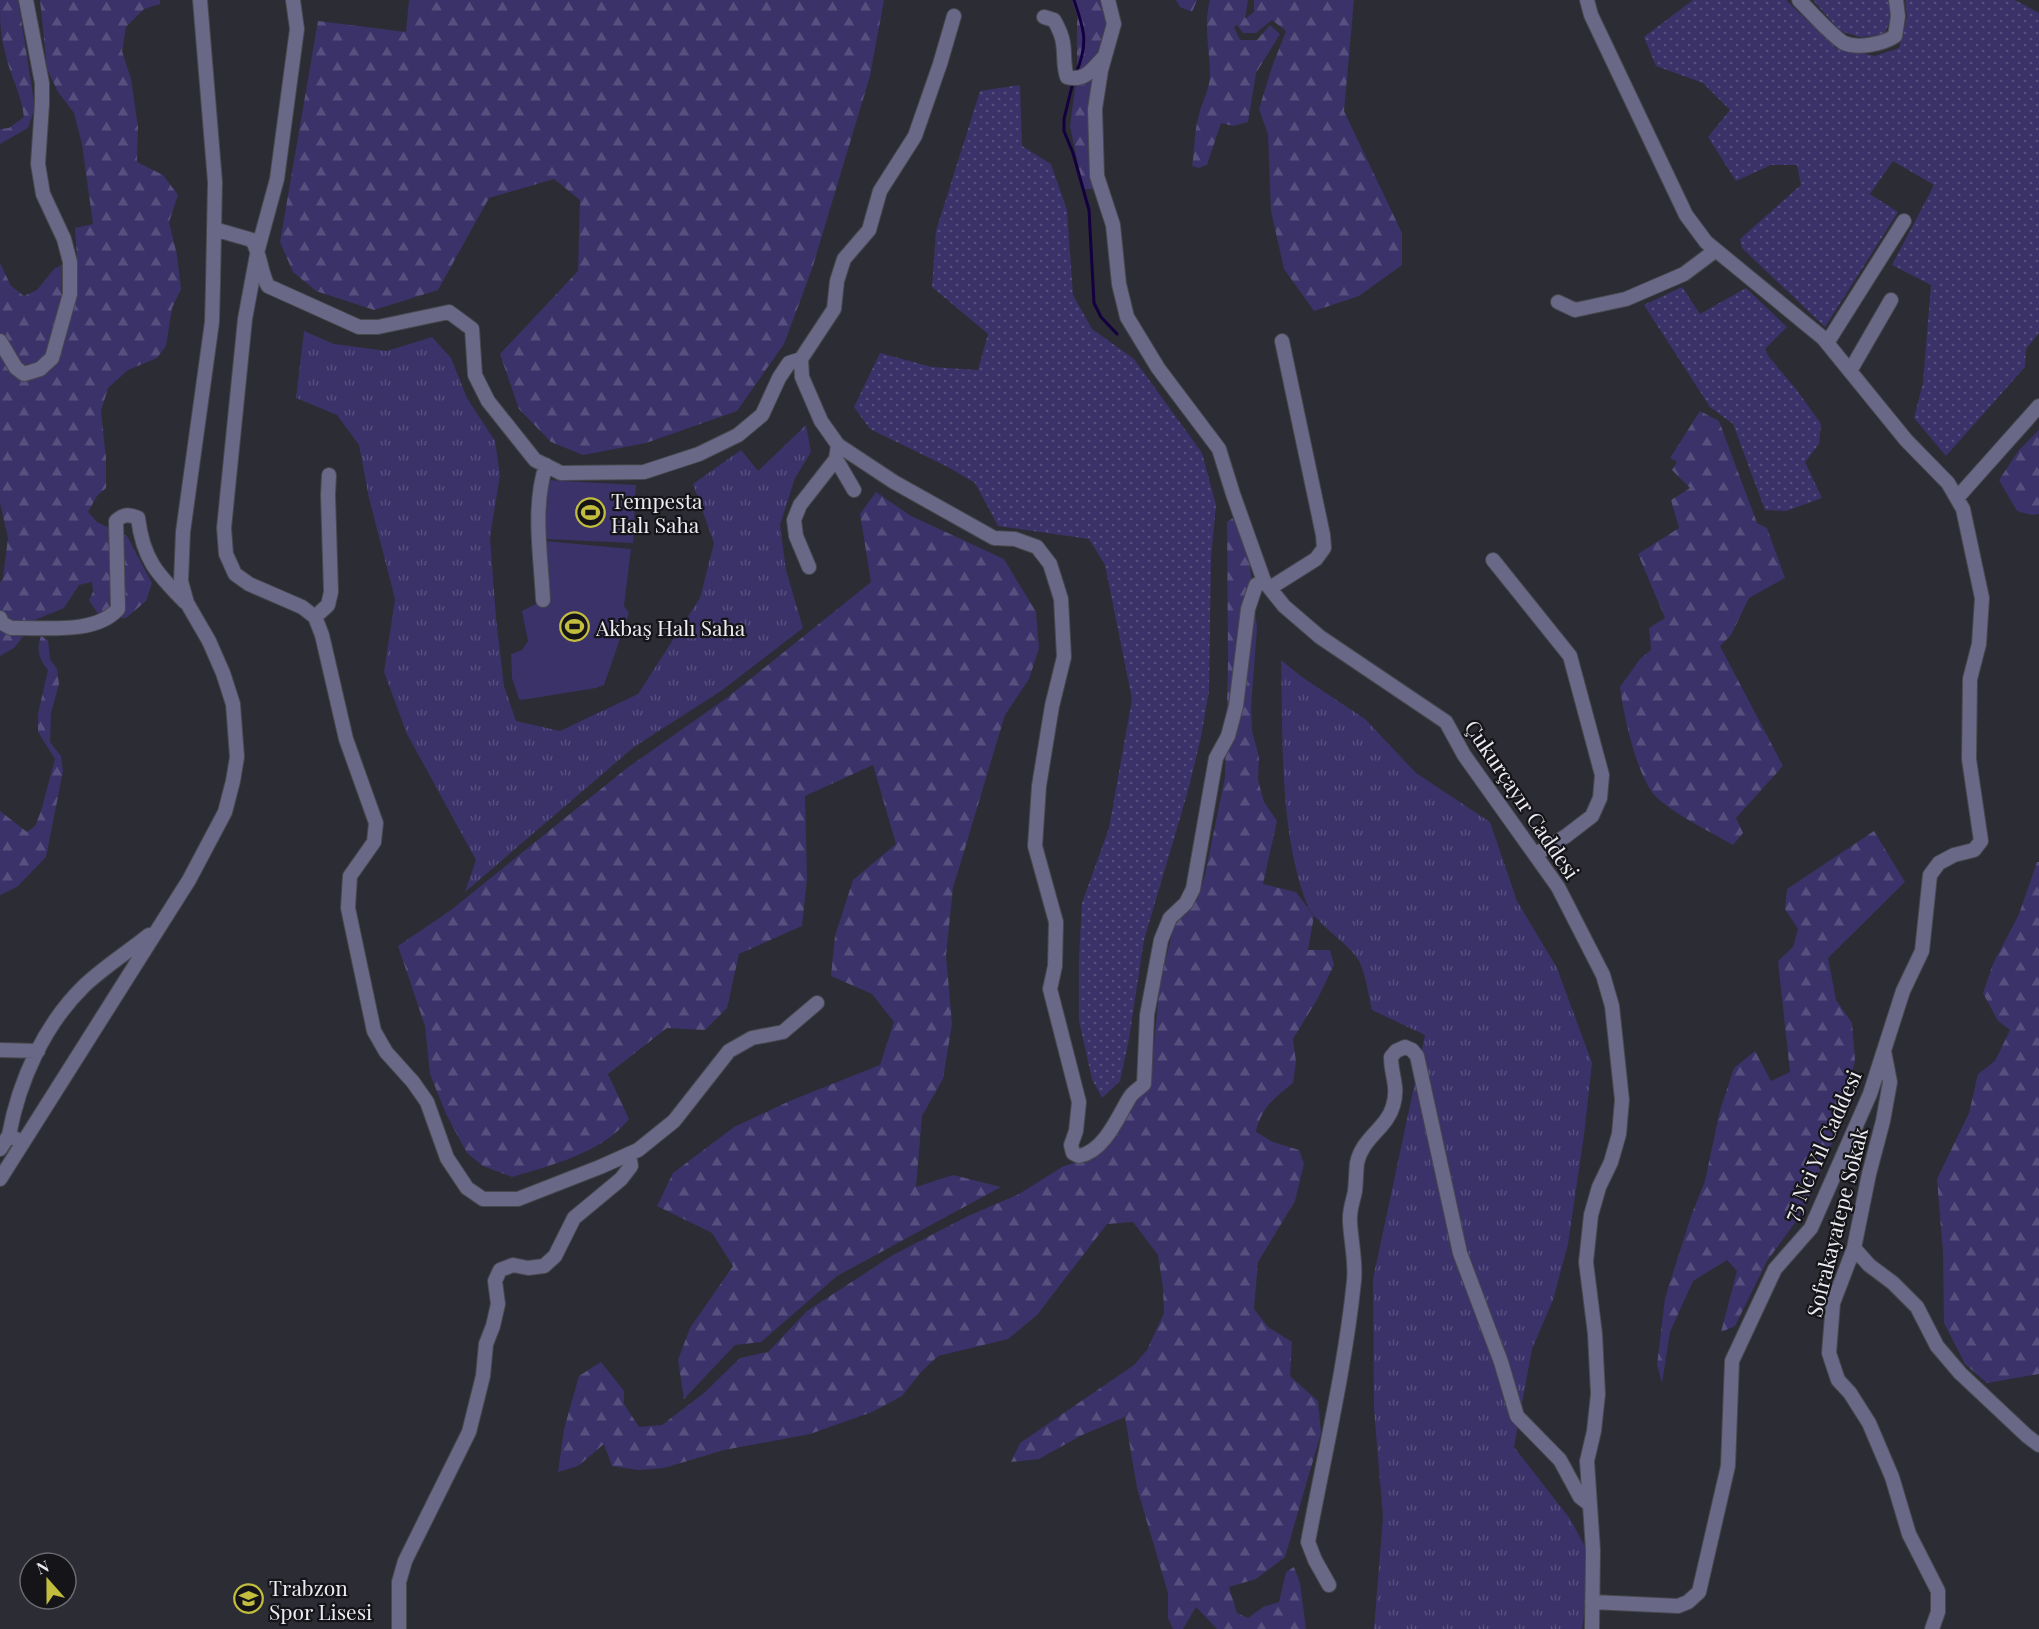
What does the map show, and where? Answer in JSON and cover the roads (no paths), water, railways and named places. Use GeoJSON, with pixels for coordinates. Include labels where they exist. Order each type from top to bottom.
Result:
{"type":"FeatureCollection","features":[{"type":"Feature","properties":{"kind":"street"},"geometry":{"type":"LineString","coordinates":[[0,341],[15,368],[24,374],[40,369],[52,358],[70,294],[70,262],[64,239],[43,194],[38,164],[42,83],[26,0]]}},
{"type":"Feature","properties":{"kind":"street"},"geometry":{"type":"LineString","coordinates":[[0,1179],[189,880],[225,812],[233,781],[237,757],[233,704],[227,683],[209,641],[187,603],[181,581],[183,532],[212,322],[215,183],[200,0]]}},
{"type":"Feature","properties":{"kind":"street"},"geometry":{"type":"LineString","coordinates":[[293,0],[297,29],[278,167],[244,319],[224,528],[226,554],[235,574],[249,584],[302,607],[315,617],[322,635],[346,739],[376,823],[374,842],[350,876],[348,908],[374,1031],[386,1052],[413,1082],[427,1102],[447,1158],[467,1188],[483,1199],[518,1199],[638,1149],[674,1121],[729,1051],[752,1038],[783,1032],[817,1003]]}},
{"type":"Feature","properties":{"kind":"street","name":"Çukurçayır Caddesi"},"geometry":{"type":"LineString","coordinates":[[1108,0],[1114,24],[1105,56],[1095,109],[1097,176],[1113,225],[1119,284],[1127,317],[1158,368],[1219,449],[1267,585],[1284,606],[1320,637],[1446,722],[1464,754],[1558,887],[1603,975],[1612,1006],[1622,1100],[1619,1134],[1614,1153],[1599,1188],[1591,1215],[1586,1262],[1596,1334],[1598,1394],[1594,1431],[1587,1461],[1593,1550],[1592,1629]]}},
{"type":"Feature","properties":{"kind":"street","name":"75 Nci Yıl Caddesi"},"geometry":{"type":"LineString","coordinates":[[1587,0],[1591,15],[1686,215],[1706,242],[1827,343],[1906,440],[1948,483],[1963,509],[1982,598],[1979,644],[1970,679],[1969,759],[1981,841],[1974,850],[1954,855],[1939,863],[1930,875],[1922,951],[1903,991],[1870,1094],[1811,1228],[1775,1269],[1732,1361],[1728,1466],[1699,1592],[1688,1602],[1678,1606],[1592,1602]]}},
{"type":"Feature","properties":{"kind":"street"},"geometry":{"type":"LineString","coordinates":[[1799,0],[1816,19],[1845,43],[1867,45],[1886,43],[1895,36],[1898,16],[1896,0]]}},
{"type":"Feature","properties":{"kind":"street"},"geometry":{"type":"LineString","coordinates":[[954,15],[915,136],[880,191],[869,230],[844,259],[837,281],[834,309],[801,359],[802,377],[820,421],[838,445],[894,482],[993,538],[1015,539],[1037,547],[1050,564],[1061,599],[1064,657],[1052,706],[1038,786],[1035,846],[1056,922],[1055,966],[1050,989],[1079,1102],[1076,1131],[1071,1145],[1073,1153],[1079,1156],[1084,1155],[1108,1135],[1131,1095],[1144,1084],[1148,1015],[1161,940],[1170,918],[1186,903],[1193,889],[1216,758],[1228,736],[1236,706],[1248,609],[1256,585],[1267,585],[1316,559],[1324,548],[1282,341]]}},
{"type":"Feature","properties":{"kind":"street"},"geometry":{"type":"LineString","coordinates":[[1044,17],[1054,20],[1060,33],[1064,53],[1063,64],[1067,77],[1082,78],[1091,72],[1105,56]]}},
{"type":"Feature","properties":{"kind":"street"},"geometry":{"type":"LineString","coordinates":[[1827,343],[1904,221]]}},
{"type":"Feature","properties":{"kind":"street"},"geometry":{"type":"LineString","coordinates":[[214,229],[252,240],[258,249],[262,275],[268,286],[359,327],[378,327],[449,312],[463,321],[472,329],[476,375],[488,401],[535,460],[561,473],[644,472],[699,454],[738,435],[762,415],[779,378],[789,363],[801,359]]}},
{"type":"Feature","properties":{"kind":"street"},"geometry":{"type":"LineString","coordinates":[[1558,302],[1575,310],[1626,299],[1684,274],[1716,250]]}},
{"type":"Feature","properties":{"kind":"street"},"geometry":{"type":"LineString","coordinates":[[1850,371],[1891,300]]}},
{"type":"Feature","properties":{"kind":"street"},"geometry":{"type":"LineString","coordinates":[[1957,498],[2039,406]]}},
{"type":"Feature","properties":{"kind":"street"},"geometry":{"type":"LineString","coordinates":[[838,445],[837,459],[854,490]]}},
{"type":"Feature","properties":{"kind":"street"},"geometry":{"type":"LineString","coordinates":[[810,567],[796,536],[794,520],[800,505],[837,459]]}},
{"type":"Feature","properties":{"kind":"street"},"geometry":{"type":"LineString","coordinates":[[543,600],[538,504],[541,480],[546,465]]}},
{"type":"Feature","properties":{"kind":"street"},"geometry":{"type":"LineString","coordinates":[[315,617],[328,606],[331,592],[329,475]]}},
{"type":"Feature","properties":{"kind":"street"},"geometry":{"type":"LineString","coordinates":[[0,618],[11,628],[84,627],[110,618],[118,609],[116,521],[123,515],[129,514],[138,518],[141,544],[153,567],[161,579],[187,603]]}},
{"type":"Feature","properties":{"kind":"street"},"geometry":{"type":"LineString","coordinates":[[1493,560],[1570,656],[1602,775],[1600,798],[1592,816],[1566,837],[1536,854]]}},
{"type":"Feature","properties":{"kind":"street"},"geometry":{"type":"LineString","coordinates":[[0,1149],[9,1135],[21,1089],[38,1051],[63,1010],[84,986],[158,928]]}},
{"type":"Feature","properties":{"kind":"street"},"geometry":{"type":"LineString","coordinates":[[1329,1584],[1308,1542],[1338,1387],[1354,1280],[1355,1260],[1350,1211],[1357,1163],[1364,1144],[1392,1109],[1396,1090],[1391,1057],[1396,1051],[1405,1047],[1417,1056],[1460,1253],[1501,1362],[1517,1416],[1560,1460],[1580,1497],[1589,1504]]}},
{"type":"Feature","properties":{"kind":"street"},"geometry":{"type":"LineString","coordinates":[[0,1050],[38,1051]]}},
{"type":"Feature","properties":{"kind":"street","name":"Sofrakayatepe Sokak"},"geometry":{"type":"LineString","coordinates":[[1884,1051],[1890,1082],[1854,1248],[1833,1303],[1829,1353],[1838,1380],[1850,1393],[1869,1423],[1892,1477],[1909,1534],[1938,1591],[1938,1612],[1932,1629]]}},
{"type":"Feature","properties":{"kind":"street"},"geometry":{"type":"LineString","coordinates":[[9,1135],[22,1143]]}},
{"type":"Feature","properties":{"kind":"street"},"geometry":{"type":"LineString","coordinates":[[399,1629],[399,1582],[405,1561],[469,1432],[483,1376],[486,1344],[498,1305],[495,1281],[500,1270],[513,1265],[528,1268],[544,1266],[555,1256],[574,1218],[626,1173],[631,1166],[628,1154]]}},
{"type":"Feature","properties":{"kind":"street"},"geometry":{"type":"LineString","coordinates":[[1854,1248],[1869,1265],[1893,1283],[1917,1307],[1937,1346],[1960,1373],[2039,1445]]}},
{"type":"Feature","properties":{"kind":"waterway"},"geometry":{"type":"LineString","coordinates":[[1074,0],[1084,36],[1083,53],[1076,73]]}},
{"type":"Feature","properties":{"kind":"waterway"},"geometry":{"type":"LineString","coordinates":[[1073,82],[1064,119],[1064,131],[1073,153],[1089,210],[1094,303],[1101,317],[1117,334]]}},
{"type":"Feature","properties":{"kind":"place","name":"Tempesta Halı Saha"},"geometry":{"type":"Point","coordinates":[590,512]}},
{"type":"Feature","properties":{"kind":"place","name":"Akbaş Halı Saha"},"geometry":{"type":"Point","coordinates":[575,627]}},
{"type":"Feature","properties":{"kind":"place","name":"Trabzon Spor Lisesi"},"geometry":{"type":"Point","coordinates":[248,1599]}}]}
